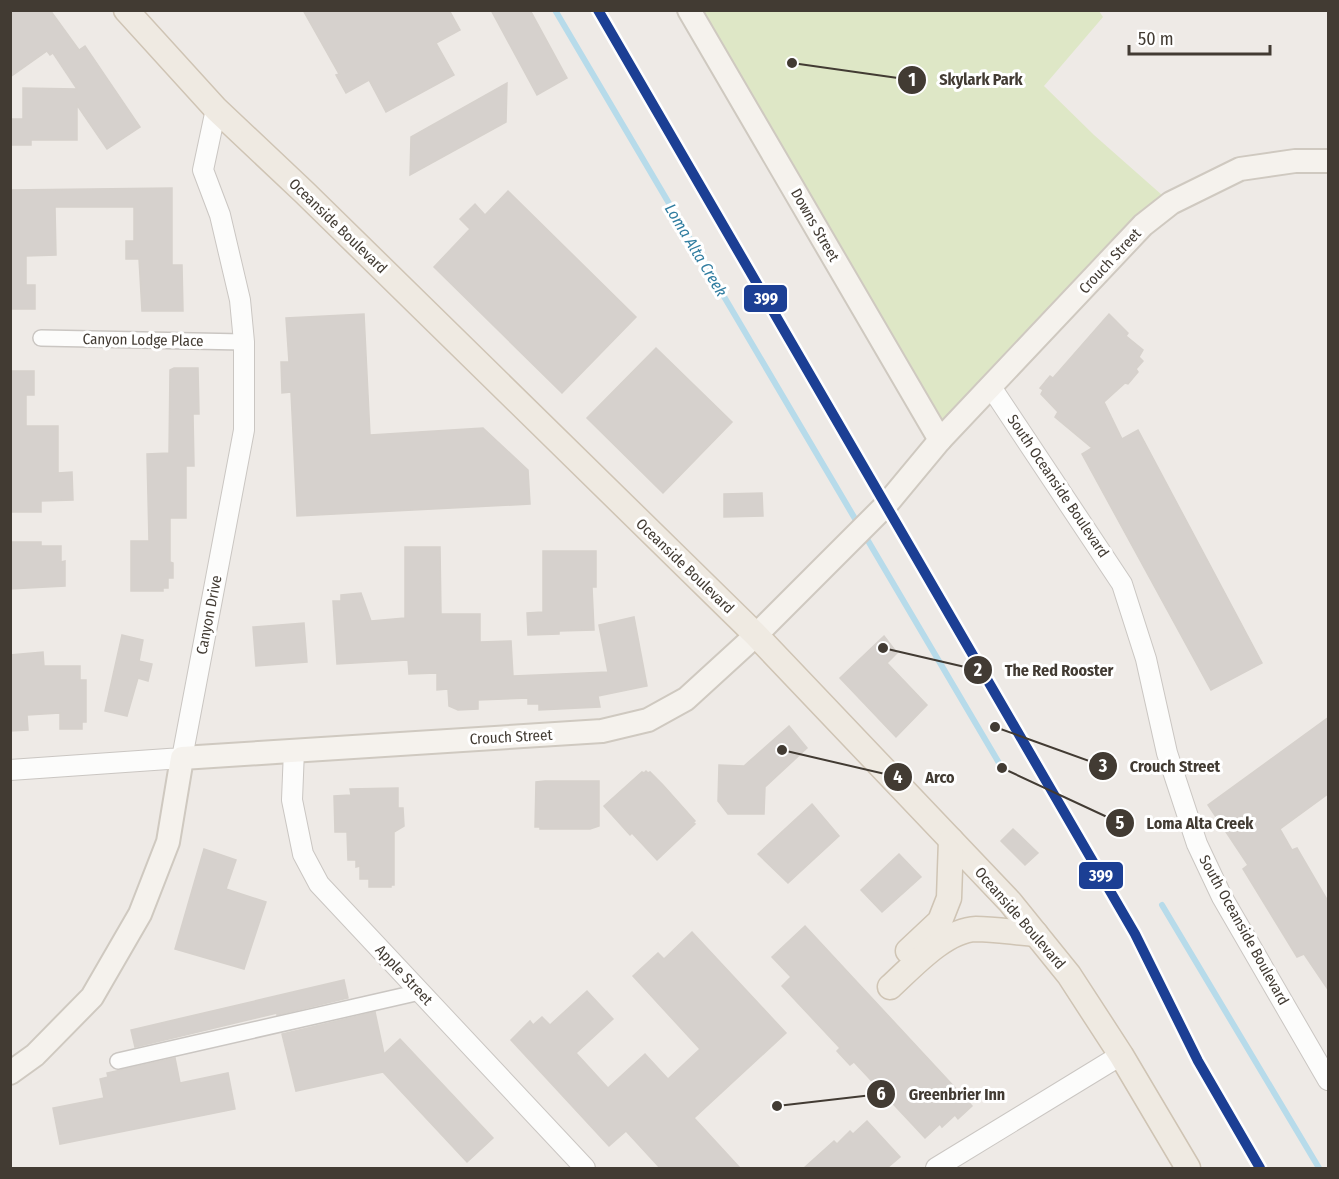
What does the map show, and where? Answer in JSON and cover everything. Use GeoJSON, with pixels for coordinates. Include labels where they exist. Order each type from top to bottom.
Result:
{"type":"FeatureCollection","features":[{"type":"Feature","properties":{"kind":"main road","name":"Oceanside Boulevard"},"geometry":{"type":"LineString","coordinates":[[126,10],[216,109],[304,192],[756,635],[1010,902],[1070,975],[1188,1168]]}},
{"type":"Feature","properties":{"kind":"main road","name":"Downs Street"},"geometry":{"type":"LineString","coordinates":[[689,10],[940,440]]}},
{"type":"Feature","properties":{"kind":"main road","name":"Crouch Street"},"geometry":{"type":"LineString","coordinates":[[182,758],[602,731],[648,720],[686,699],[756,635],[843,549],[940,440],[1143,225],[1171,203],[1240,169],[1295,161],[1329,161]]}},
{"type":"Feature","properties":{"kind":"main road","name":"Canyon Drive"},"geometry":{"type":"LineString","coordinates":[[10,1072],[35,1055],[92,997],[140,914],[168,842],[182,758]]}},
{"type":"Feature","properties":{"kind":"main road"},"geometry":{"type":"LineString","coordinates":[[951,840],[949,898],[940,921],[885,982],[956,933],[975,929],[1036,934]]}},
{"type":"Feature","properties":{"kind":"street","name":"Canyon Drive"},"geometry":{"type":"LineString","coordinates":[[182,758],[244,430],[244,342],[240,300],[220,216],[203,170],[216,109]]}},
{"type":"Feature","properties":{"kind":"street","name":"Canyon Lodge Place"},"geometry":{"type":"LineString","coordinates":[[41,338],[244,342]]}},
{"type":"Feature","properties":{"kind":"street","name":"South Oceanside Boulevard"},"geometry":{"type":"LineString","coordinates":[[991,387],[1122,584],[1146,659],[1167,753],[1197,844],[1222,897],[1329,1080]]}},
{"type":"Feature","properties":{"kind":"street","name":"Apple Street"},"geometry":{"type":"LineString","coordinates":[[294,750],[292,800],[303,854],[319,884],[585,1168]]}},
{"type":"Feature","properties":{"kind":"street","name":"Crouch Street"},"geometry":{"type":"LineString","coordinates":[[10,770],[182,758]]}},
{"type":"Feature","properties":{"kind":"street"},"geometry":{"type":"LineString","coordinates":[[118,1061],[420,993]]}},
{"type":"Feature","properties":{"kind":"street"},"geometry":{"type":"LineString","coordinates":[[936,1168],[1121,1055]]}},
{"type":"Feature","properties":{"kind":"green space"},"geometry":{"type":"Polygon","coordinates":[[[689,11],[1099,11],[1103,17],[1044,86],[1094,135],[1171,203],[940,440],[689,11]]]}},
{"type":"Feature","properties":{"kind":"building"},"geometry":{"type":"Polygon","coordinates":[[[10,10],[50,10],[79,50],[85,46],[140,127],[107,149],[77,105],[77,140],[31,140],[31,145],[10,145],[10,119],[23,119],[23,88],[77,89],[53,53],[50,55],[47,51],[10,77],[10,10]]]}},
{"type":"Feature","properties":{"kind":"building"},"geometry":{"type":"Polygon","coordinates":[[[303,10],[449,10],[460,30],[436,43],[454,75],[386,112],[369,80],[346,93],[336,75],[339,74],[303,10]]]}},
{"type":"Feature","properties":{"kind":"building"},"geometry":{"type":"Polygon","coordinates":[[[491,10],[530,10],[567,78],[537,95],[491,10]]]}},
{"type":"Feature","properties":{"kind":"building"},"geometry":{"type":"Polygon","coordinates":[[[507,83],[506,122],[410,175],[411,137],[507,83]]]}},
{"type":"Feature","properties":{"kind":"building"},"geometry":{"type":"Polygon","coordinates":[[[172,188],[172,265],[182,265],[183,311],[142,311],[139,259],[126,259],[126,241],[134,241],[134,207],[55,207],[56,255],[26,256],[26,285],[35,285],[35,309],[10,309],[10,190],[172,188]]]}},
{"type":"Feature","properties":{"kind":"building"},"geometry":{"type":"Polygon","coordinates":[[[508,191],[636,317],[562,393],[434,267],[470,229],[460,219],[475,204],[485,215],[508,191]]]}},
{"type":"Feature","properties":{"kind":"building"},"geometry":{"type":"Polygon","coordinates":[[[364,314],[370,435],[483,428],[528,470],[530,504],[297,516],[291,392],[282,393],[281,362],[289,362],[286,318],[364,314]]]}},
{"type":"Feature","properties":{"kind":"building"},"geometry":{"type":"Polygon","coordinates":[[[1109,314],[1128,333],[1126,336],[1143,350],[1139,357],[1143,361],[1136,369],[1138,372],[1128,384],[1125,383],[1104,402],[1122,439],[1138,430],[1262,663],[1211,690],[1082,454],[1092,448],[1055,417],[1058,412],[1041,394],[1043,390],[1040,388],[1050,376],[1053,378],[1109,314]]]}},
{"type":"Feature","properties":{"kind":"building"},"geometry":{"type":"Polygon","coordinates":[[[656,348],[732,422],[663,493],[587,418],[656,348]]]}},
{"type":"Feature","properties":{"kind":"building"},"geometry":{"type":"Polygon","coordinates":[[[198,368],[199,414],[193,414],[194,466],[186,466],[186,518],[170,518],[170,562],[173,563],[173,578],[168,578],[168,588],[163,588],[163,591],[131,591],[131,541],[149,541],[147,454],[169,453],[170,370],[198,368]]]}},
{"type":"Feature","properties":{"kind":"building"},"geometry":{"type":"Polygon","coordinates":[[[10,371],[34,371],[34,395],[26,395],[26,426],[58,426],[58,473],[72,472],[73,500],[41,501],[41,512],[10,512],[10,371]]]}},
{"type":"Feature","properties":{"kind":"building"},"geometry":{"type":"Polygon","coordinates":[[[762,493],[763,516],[724,517],[724,494],[762,493]]]}},
{"type":"Feature","properties":{"kind":"building"},"geometry":{"type":"Polygon","coordinates":[[[10,542],[41,542],[41,546],[61,546],[61,562],[65,561],[65,586],[10,589],[10,542]]]}},
{"type":"Feature","properties":{"kind":"building"},"geometry":{"type":"Polygon","coordinates":[[[405,547],[440,547],[441,614],[480,614],[480,642],[511,641],[513,676],[608,672],[599,625],[634,617],[647,686],[598,696],[600,707],[539,710],[539,704],[528,704],[528,698],[478,700],[478,709],[458,710],[449,706],[448,689],[437,690],[437,673],[409,674],[408,660],[337,664],[333,601],[341,601],[341,595],[361,593],[371,621],[405,618],[405,547]]]}},
{"type":"Feature","properties":{"kind":"building"},"geometry":{"type":"Polygon","coordinates":[[[543,551],[596,551],[596,587],[592,587],[594,630],[528,635],[527,613],[543,612],[543,551]]]}},
{"type":"Feature","properties":{"kind":"building"},"geometry":{"type":"Polygon","coordinates":[[[304,623],[307,662],[256,666],[253,627],[304,623]]]}},
{"type":"Feature","properties":{"kind":"building"},"geometry":{"type":"Polygon","coordinates":[[[122,635],[143,640],[139,661],[152,664],[148,681],[138,678],[127,716],[105,711],[122,635]]]}},
{"type":"Feature","properties":{"kind":"building"},"geometry":{"type":"Polygon","coordinates":[[[884,636],[897,653],[887,663],[927,705],[896,737],[840,678],[884,636]]]}},
{"type":"Feature","properties":{"kind":"building"},"geometry":{"type":"Polygon","coordinates":[[[43,652],[44,666],[80,666],[80,680],[86,680],[86,722],[82,722],[82,729],[60,729],[60,713],[27,715],[28,730],[10,731],[10,655],[43,652]]]}},
{"type":"Feature","properties":{"kind":"building"},"geometry":{"type":"Polygon","coordinates":[[[1329,717],[1329,793],[1280,829],[1292,850],[1297,848],[1329,903],[1329,991],[1304,954],[1297,957],[1243,869],[1248,865],[1208,805],[1329,717]]]}},
{"type":"Feature","properties":{"kind":"building"},"geometry":{"type":"Polygon","coordinates":[[[789,726],[807,748],[765,787],[764,814],[728,814],[718,801],[719,765],[744,766],[789,726]]]}},
{"type":"Feature","properties":{"kind":"building"},"geometry":{"type":"Polygon","coordinates":[[[646,771],[663,785],[695,821],[693,823],[695,824],[657,860],[604,806],[646,771]]]}},
{"type":"Feature","properties":{"kind":"building"},"geometry":{"type":"Polygon","coordinates":[[[599,781],[599,826],[590,829],[540,829],[540,827],[535,827],[536,782],[599,781]]]}},
{"type":"Feature","properties":{"kind":"building"},"geometry":{"type":"Polygon","coordinates":[[[398,788],[398,808],[403,808],[404,826],[394,832],[394,885],[369,887],[369,879],[360,879],[360,866],[356,867],[356,860],[348,860],[347,832],[335,832],[334,796],[351,795],[350,789],[398,788]]]}},
{"type":"Feature","properties":{"kind":"building"},"geometry":{"type":"Polygon","coordinates":[[[812,804],[839,836],[788,883],[758,854],[812,804]]]}},
{"type":"Feature","properties":{"kind":"building"},"geometry":{"type":"Polygon","coordinates":[[[1013,829],[1038,853],[1025,865],[1001,841],[1013,829]]]}},
{"type":"Feature","properties":{"kind":"building"},"geometry":{"type":"Polygon","coordinates":[[[204,849],[236,860],[226,889],[266,902],[244,969],[175,949],[204,849]]]}},
{"type":"Feature","properties":{"kind":"building"},"geometry":{"type":"Polygon","coordinates":[[[899,854],[921,877],[882,912],[861,890],[899,854]]]}},
{"type":"Feature","properties":{"kind":"building"},"geometry":{"type":"Polygon","coordinates":[[[805,926],[972,1106],[958,1119],[955,1115],[942,1127],[940,1124],[925,1138],[854,1062],[850,1065],[837,1051],[840,1048],[782,986],[791,977],[772,957],[805,926]]]}},
{"type":"Feature","properties":{"kind":"building"},"geometry":{"type":"Polygon","coordinates":[[[692,932],[786,1033],[694,1118],[740,1168],[660,1168],[626,1131],[609,1146],[511,1040],[530,1021],[533,1025],[542,1017],[550,1025],[587,991],[613,1019],[576,1053],[608,1088],[645,1054],[668,1079],[700,1049],[633,976],[658,953],[664,959],[692,932]]]}},
{"type":"Feature","properties":{"kind":"building"},"geometry":{"type":"Polygon","coordinates":[[[344,980],[348,998],[135,1047],[131,1030],[344,980]]]}},
{"type":"Feature","properties":{"kind":"building"},"geometry":{"type":"Polygon","coordinates":[[[375,1012],[384,1054],[400,1039],[493,1138],[467,1162],[383,1072],[296,1091],[282,1034],[375,1012]]]}},
{"type":"Feature","properties":{"kind":"building"},"geometry":{"type":"Polygon","coordinates":[[[175,1058],[180,1083],[228,1073],[235,1109],[60,1144],[53,1108],[104,1098],[100,1079],[108,1077],[107,1073],[175,1058]]]}},
{"type":"Feature","properties":{"kind":"building"},"geometry":{"type":"Polygon","coordinates":[[[867,1121],[900,1157],[887,1168],[804,1168],[834,1141],[837,1144],[850,1131],[853,1134],[867,1121]]]}},
{"type":"Feature","properties":{"kind":"waterway","name":"Loma Alta Creek"},"geometry":{"type":"LineString","coordinates":[[555,10],[1002,768]]}},
{"type":"Feature","properties":{"kind":"waterway","name":"Loma Alta Creek"},"geometry":{"type":"LineString","coordinates":[[1162,905],[1319,1168]]}},
{"type":"Feature","properties":{"kind":"transit line","name":"399"},"geometry":{"type":"LineString","coordinates":[[598,10],[1135,934],[1198,1061],[1260,1168]]}},
{"type":"Feature","properties":{"kind":"place","name":"Skylark Park"},"geometry":{"type":"Point","coordinates":[792,63]}},
{"type":"Feature","properties":{"kind":"place","name":"The Red Rooster"},"geometry":{"type":"Point","coordinates":[883,648]}},
{"type":"Feature","properties":{"kind":"place","name":"Crouch Street"},"geometry":{"type":"Point","coordinates":[995,727]}},
{"type":"Feature","properties":{"kind":"place","name":"Arco"},"geometry":{"type":"Point","coordinates":[782,750]}},
{"type":"Feature","properties":{"kind":"place","name":"Loma Alta Creek"},"geometry":{"type":"Point","coordinates":[1002,768]}},
{"type":"Feature","properties":{"kind":"place","name":"Greenbrier Inn"},"geometry":{"type":"Point","coordinates":[777,1106]}}]}
